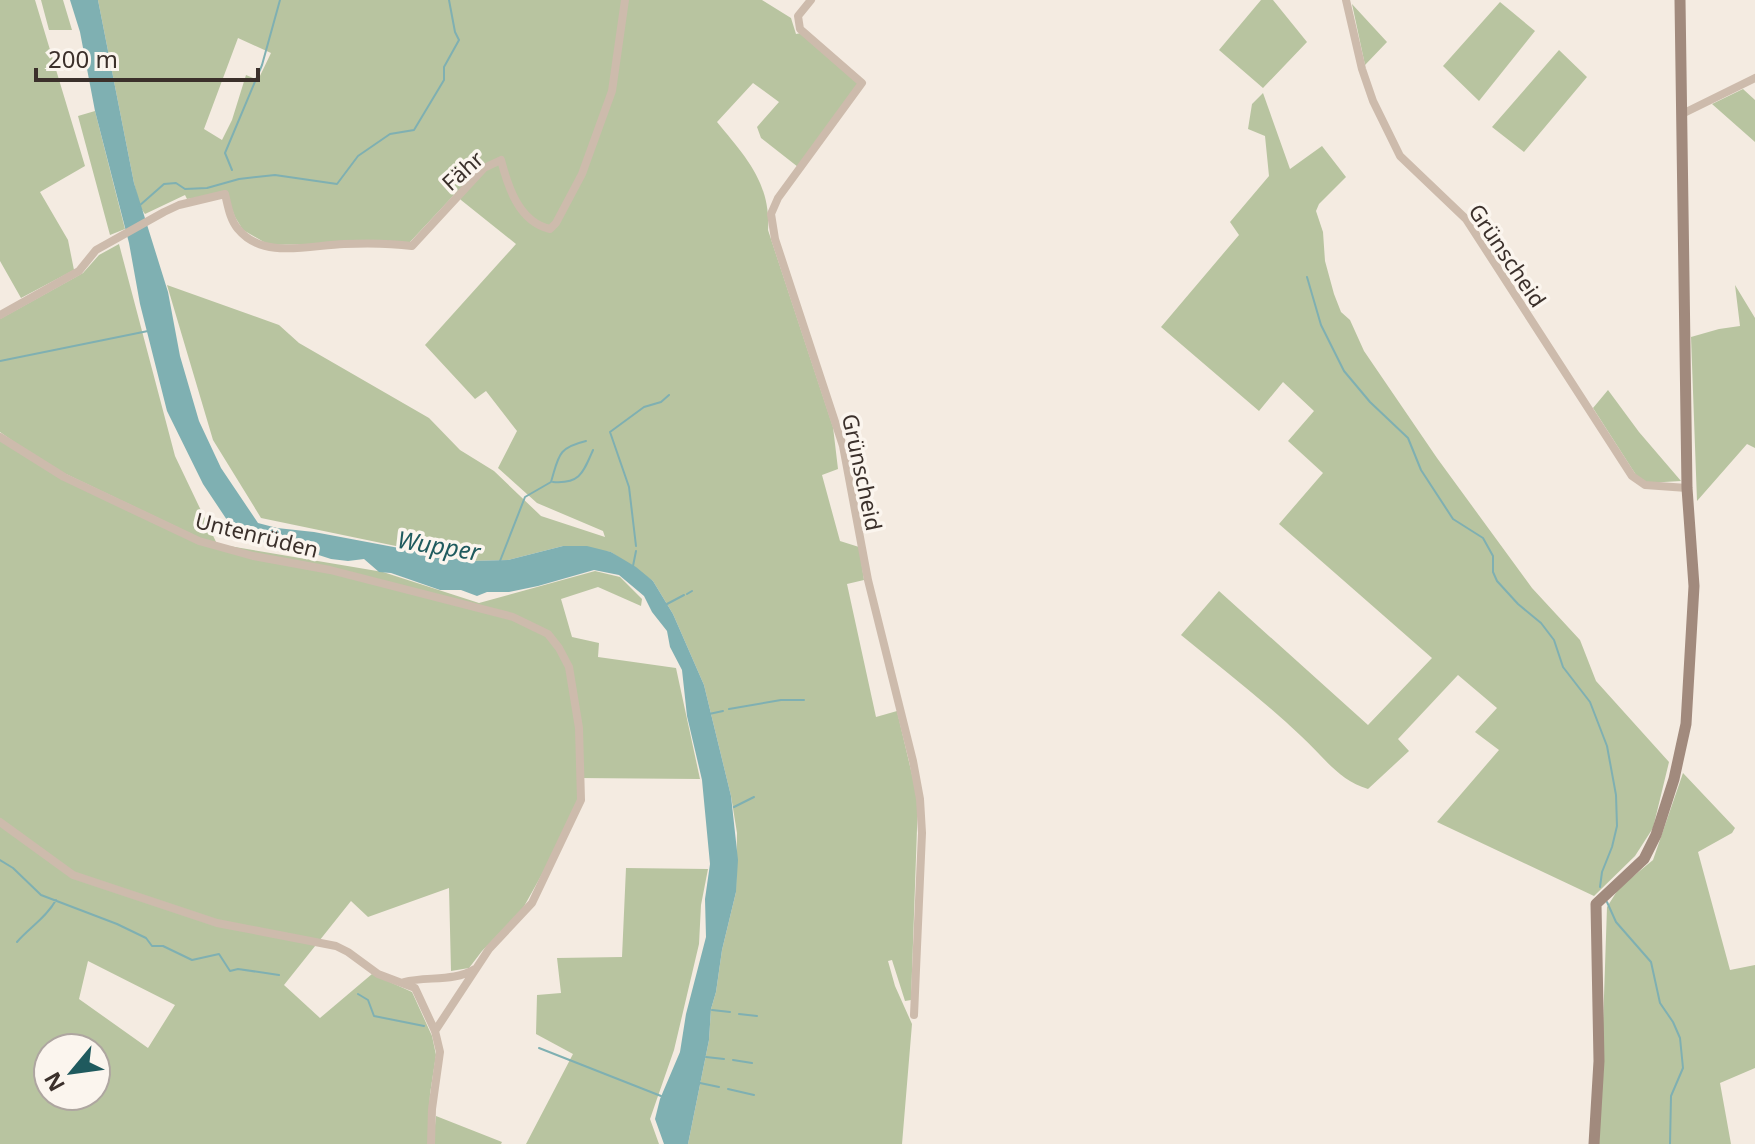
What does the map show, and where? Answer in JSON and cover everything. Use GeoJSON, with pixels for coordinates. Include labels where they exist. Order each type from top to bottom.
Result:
{"type":"FeatureCollection","features":[{"type":"Feature","properties":{"kind":"street","name":"Fähr"},"geometry":{"type":"LineString","coordinates":[[0,315],[79,271],[92,253],[164,212],[179,205],[225,194],[238,229],[252,241],[266,247],[412,246],[484,168],[501,160],[516,202],[542,227],[550,229],[582,174],[612,91],[625,0]]}},
{"type":"Feature","properties":{"kind":"street","name":"Grünscheid"},"geometry":{"type":"LineString","coordinates":[[811,0],[798,16],[800,29],[862,83],[778,198],[771,214],[779,254],[843,446],[868,580],[920,799],[922,833],[914,1015]]}},
{"type":"Feature","properties":{"kind":"street","name":"Grünscheid"},"geometry":{"type":"LineString","coordinates":[[1346,0],[1373,101],[1400,156],[1466,219],[1632,476],[1645,485],[1687,488]]}},
{"type":"Feature","properties":{"kind":"street"},"geometry":{"type":"LineString","coordinates":[[1594,1144],[1599,1061],[1596,904],[1644,859],[1656,835],[1674,779],[1686,724],[1694,586],[1687,488],[1680,0]]}},
{"type":"Feature","properties":{"kind":"street"},"geometry":{"type":"LineString","coordinates":[[1682,114],[1755,78]]}},
{"type":"Feature","properties":{"kind":"street","name":"Untenrüden"},"geometry":{"type":"LineString","coordinates":[[0,437],[64,477],[199,541],[253,556],[330,570],[524,621],[554,641],[567,663],[573,684],[580,749],[581,800],[532,903],[491,946],[475,969]]}},
{"type":"Feature","properties":{"kind":"street"},"geometry":{"type":"LineString","coordinates":[[0,822],[73,875],[217,923],[342,949],[378,974],[404,982],[417,990],[435,1031],[440,1052],[432,1109],[431,1144]]}},
{"type":"Feature","properties":{"kind":"street"},"geometry":{"type":"LineString","coordinates":[[404,982],[455,977],[475,969]]}},
{"type":"Feature","properties":{"kind":"street"},"geometry":{"type":"LineString","coordinates":[[435,1031],[475,969]]}},
{"type":"Feature","properties":{"kind":"green space"},"geometry":{"type":"Polygon","coordinates":[[[0,0],[35,0],[85,166],[40,192],[68,240],[74,270],[21,298],[0,261],[0,0]]]}},
{"type":"Feature","properties":{"kind":"green space"},"geometry":{"type":"Polygon","coordinates":[[[41,0],[63,0],[72,30],[49,30],[41,0]]]}},
{"type":"Feature","properties":{"kind":"green space"},"geometry":{"type":"Polygon","coordinates":[[[98,0],[762,0],[791,18],[796,34],[801,33],[857,82],[798,167],[761,138],[757,127],[779,102],[753,83],[717,122],[761,184],[768,213],[768,230],[833,427],[838,469],[822,475],[840,541],[859,547],[864,580],[847,584],[876,717],[897,711],[918,800],[911,1000],[905,1001],[892,960],[888,961],[912,1024],[902,1144],[688,1144],[709,1040],[711,1009],[722,950],[736,892],[737,833],[704,685],[673,614],[653,581],[611,552],[563,546],[508,560],[468,561],[261,518],[213,440],[167,285],[279,325],[299,343],[429,418],[460,450],[494,471],[541,516],[605,537],[603,531],[537,503],[498,468],[517,431],[486,391],[475,399],[425,345],[516,244],[461,200],[441,179],[454,195],[410,242],[269,245],[243,230],[226,193],[187,199],[185,195],[145,214],[134,183],[98,0]],[[238,38],[204,129],[222,140],[232,120],[246,75],[258,80],[271,53],[238,38]]]}},
{"type":"Feature","properties":{"kind":"green space"},"geometry":{"type":"Polygon","coordinates":[[[1261,0],[1273,0],[1307,42],[1263,88],[1219,50],[1261,0]]]}},
{"type":"Feature","properties":{"kind":"green space"},"geometry":{"type":"Polygon","coordinates":[[[1500,2],[1535,31],[1479,101],[1443,66],[1500,2]]]}},
{"type":"Feature","properties":{"kind":"green space"},"geometry":{"type":"Polygon","coordinates":[[[1352,4],[1387,42],[1365,65],[1352,4]]]}},
{"type":"Feature","properties":{"kind":"green space"},"geometry":{"type":"Polygon","coordinates":[[[1559,50],[1587,77],[1524,152],[1492,127],[1559,50]]]}},
{"type":"Feature","properties":{"kind":"green space"},"geometry":{"type":"Polygon","coordinates":[[[1743,89],[1755,100],[1755,142],[1712,104],[1743,89]]]}},
{"type":"Feature","properties":{"kind":"green space"},"geometry":{"type":"Polygon","coordinates":[[[1263,93],[1290,169],[1322,146],[1346,177],[1316,211],[1334,294],[1364,351],[1532,588],[1580,640],[1596,681],[1669,762],[1653,828],[1635,856],[1594,896],[1437,822],[1499,750],[1475,732],[1497,708],[1458,675],[1398,739],[1409,751],[1368,789],[1339,774],[1272,710],[1181,635],[1219,591],[1368,725],[1432,658],[1279,524],[1323,473],[1288,441],[1314,411],[1283,382],[1259,411],[1161,327],[1239,235],[1230,222],[1269,176],[1265,136],[1248,129],[1252,104],[1263,93]]]}},
{"type":"Feature","properties":{"kind":"green space"},"geometry":{"type":"Polygon","coordinates":[[[95,111],[125,229],[110,235],[78,116],[95,111]]]}},
{"type":"Feature","properties":{"kind":"green space"},"geometry":{"type":"Polygon","coordinates":[[[119,244],[175,456],[217,544],[383,572],[479,603],[595,571],[620,577],[642,599],[641,606],[598,587],[561,599],[572,637],[599,643],[598,657],[676,668],[700,779],[578,778],[577,801],[556,849],[522,910],[469,968],[451,971],[449,888],[368,917],[351,901],[284,985],[320,1018],[372,974],[412,992],[432,1036],[436,1055],[430,1094],[428,1144],[0,1144],[0,439],[46,469],[200,538],[47,465],[0,432],[0,319],[83,273],[99,255],[119,244]],[[88,961],[79,999],[148,1048],[175,1005],[88,961]]]}},
{"type":"Feature","properties":{"kind":"green space"},"geometry":{"type":"Polygon","coordinates":[[[1735,285],[1755,318],[1755,448],[1747,444],[1697,501],[1691,337],[1740,326],[1735,285]]]}},
{"type":"Feature","properties":{"kind":"green space"},"geometry":{"type":"Polygon","coordinates":[[[1608,390],[1681,481],[1647,483],[1636,475],[1593,408],[1608,390]]]}},
{"type":"Feature","properties":{"kind":"green space"},"geometry":{"type":"Polygon","coordinates":[[[1683,773],[1735,828],[1732,833],[1698,852],[1730,970],[1755,965],[1755,1068],[1720,1083],[1731,1144],[1599,1144],[1607,907],[1619,888],[1653,860],[1683,773]]]}},
{"type":"Feature","properties":{"kind":"green space"},"geometry":{"type":"Polygon","coordinates":[[[626,868],[708,869],[701,905],[699,944],[674,1050],[650,1119],[659,1144],[526,1144],[573,1054],[536,1034],[537,995],[561,993],[557,958],[622,957],[626,868]]]}},
{"type":"Feature","properties":{"kind":"green space"},"geometry":{"type":"Polygon","coordinates":[[[436,1116],[502,1142],[433,1144],[436,1116]]]}},
{"type":"Feature","properties":{"kind":"water"},"geometry":{"type":"Polygon","coordinates":[[[70,0],[98,0],[134,183],[168,292],[180,356],[199,421],[221,468],[258,523],[468,561],[508,560],[563,546],[587,546],[611,552],[636,567],[653,581],[673,614],[704,685],[731,796],[738,860],[736,892],[722,950],[711,1009],[709,1040],[688,1144],[664,1144],[655,1119],[680,1052],[686,1014],[706,937],[705,899],[710,864],[702,780],[687,716],[682,670],[670,647],[667,631],[644,596],[619,575],[594,570],[538,586],[477,596],[461,590],[440,590],[391,573],[379,572],[364,559],[331,559],[256,541],[231,526],[203,484],[167,411],[70,0]]]}},
{"type":"Feature","properties":{"kind":"waterway"},"geometry":{"type":"LineString","coordinates":[[232,170],[225,153],[262,65],[280,0]]}},
{"type":"Feature","properties":{"kind":"waterway"},"geometry":{"type":"LineString","coordinates":[[139,206],[164,184],[176,183],[185,189],[207,188],[239,179],[275,175],[337,184],[358,156],[390,134],[414,130],[444,80],[444,67],[459,40],[449,0]]}},
{"type":"Feature","properties":{"kind":"waterway"},"geometry":{"type":"LineString","coordinates":[[1307,277],[1321,325],[1344,371],[1370,402],[1408,438],[1421,470],[1453,519],[1483,538],[1493,556],[1493,572],[1497,581],[1541,623],[1554,640],[1563,667],[1590,702],[1607,746],[1616,795],[1617,826],[1600,887]]}},
{"type":"Feature","properties":{"kind":"waterway"},"geometry":{"type":"LineString","coordinates":[[0,361],[148,331]]}},
{"type":"Feature","properties":{"kind":"waterway"},"geometry":{"type":"LineString","coordinates":[[636,546],[629,487],[610,432],[644,407],[661,402],[669,395]]}},
{"type":"Feature","properties":{"kind":"waterway"},"geometry":{"type":"LineString","coordinates":[[500,561],[525,497],[551,482],[564,450],[586,441]]}},
{"type":"Feature","properties":{"kind":"waterway"},"geometry":{"type":"LineString","coordinates":[[553,482],[575,479],[593,450]]}},
{"type":"Feature","properties":{"kind":"waterway"},"geometry":{"type":"LineString","coordinates":[[633,566],[636,551]]}},
{"type":"Feature","properties":{"kind":"waterway"},"geometry":{"type":"LineString","coordinates":[[687,594],[692,591]]}},
{"type":"Feature","properties":{"kind":"waterway"},"geometry":{"type":"LineString","coordinates":[[667,604],[684,595]]}},
{"type":"Feature","properties":{"kind":"waterway"},"geometry":{"type":"LineString","coordinates":[[729,709],[781,700],[804,700]]}},
{"type":"Feature","properties":{"kind":"waterway"},"geometry":{"type":"LineString","coordinates":[[709,714],[723,711]]}},
{"type":"Feature","properties":{"kind":"waterway"},"geometry":{"type":"LineString","coordinates":[[734,807],[754,797]]}},
{"type":"Feature","properties":{"kind":"waterway"},"geometry":{"type":"LineString","coordinates":[[0,860],[41,895],[117,924],[146,938],[152,946],[163,946],[192,960],[219,954],[230,971],[238,969],[279,975]]}},
{"type":"Feature","properties":{"kind":"waterway"},"geometry":{"type":"LineString","coordinates":[[17,942],[56,900]]}},
{"type":"Feature","properties":{"kind":"waterway"},"geometry":{"type":"LineString","coordinates":[[1607,902],[1616,922],[1651,962],[1660,1003],[1680,1038],[1683,1068],[1671,1096],[1670,1144]]}},
{"type":"Feature","properties":{"kind":"waterway"},"geometry":{"type":"LineString","coordinates":[[358,994],[368,1000],[374,1016],[424,1026]]}},
{"type":"Feature","properties":{"kind":"waterway"},"geometry":{"type":"LineString","coordinates":[[712,1010],[730,1012]]}},
{"type":"Feature","properties":{"kind":"waterway"},"geometry":{"type":"LineString","coordinates":[[739,1014],[757,1016]]}},
{"type":"Feature","properties":{"kind":"waterway"},"geometry":{"type":"LineString","coordinates":[[539,1048],[661,1096]]}},
{"type":"Feature","properties":{"kind":"waterway"},"geometry":{"type":"LineString","coordinates":[[706,1057],[724,1059]]}},
{"type":"Feature","properties":{"kind":"waterway"},"geometry":{"type":"LineString","coordinates":[[733,1060],[752,1063]]}},
{"type":"Feature","properties":{"kind":"waterway"},"geometry":{"type":"LineString","coordinates":[[700,1083],[719,1087]]}},
{"type":"Feature","properties":{"kind":"waterway"},"geometry":{"type":"LineString","coordinates":[[728,1089],[754,1095]]}},
{"type":"Feature","properties":{"kind":"water label","name":"Wupper"},"geometry":{"type":"Point","coordinates":[439,545]}}]}
